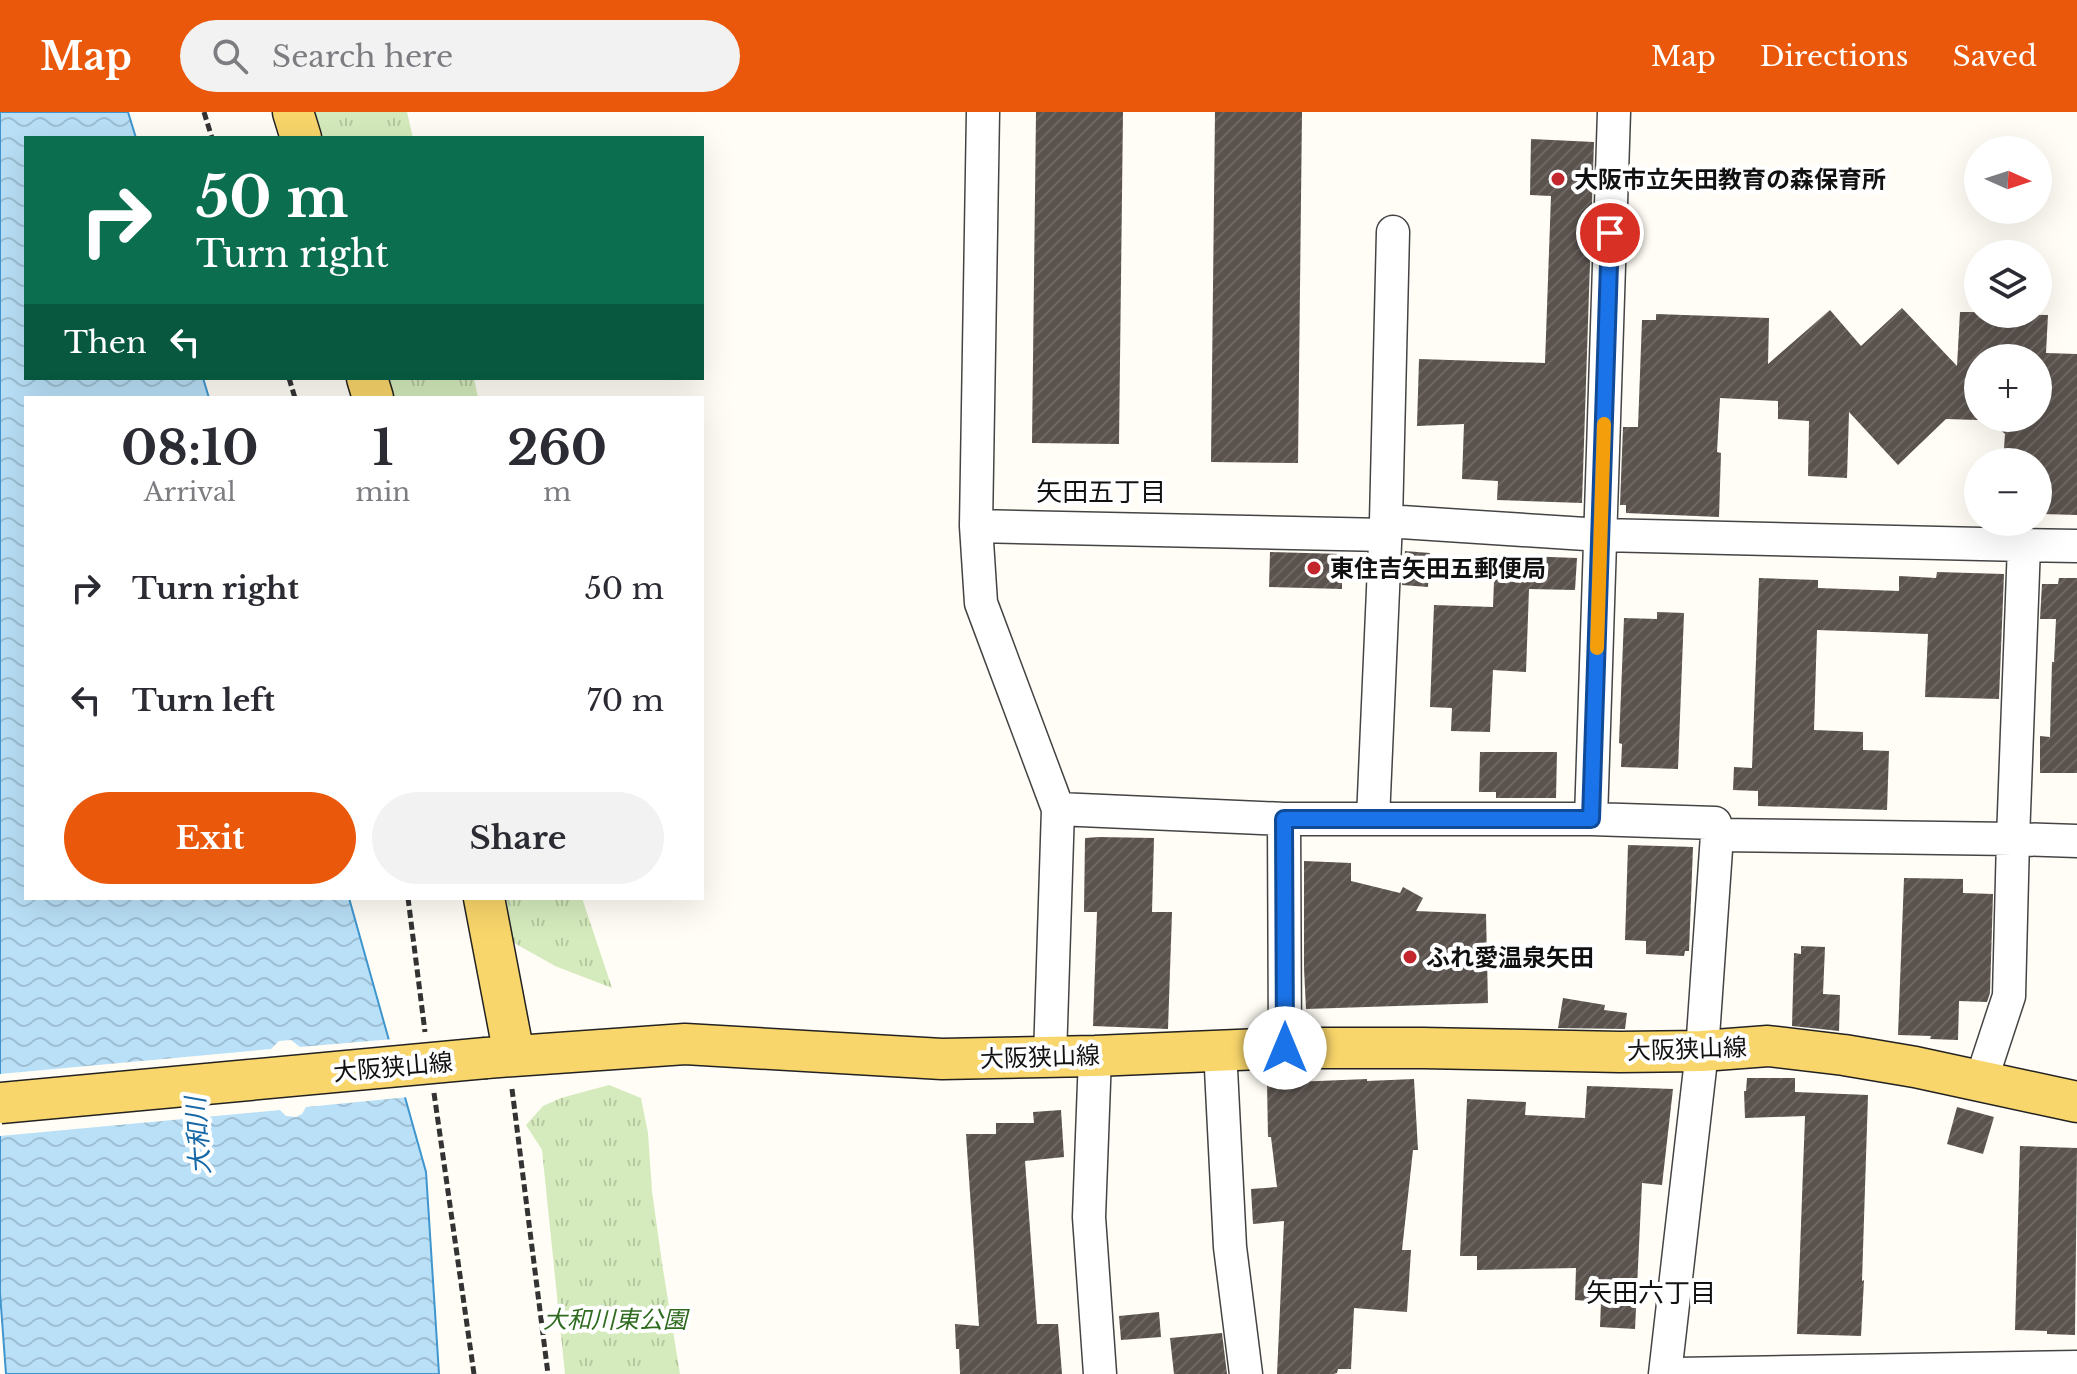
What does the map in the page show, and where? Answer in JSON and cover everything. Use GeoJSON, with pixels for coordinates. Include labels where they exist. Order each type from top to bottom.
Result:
{"type":"FeatureCollection","features":[{"type":"Feature","properties":{"kind":"main road"},"geometry":{"type":"LineString","coordinates":[[293,112],[300,136]]}},
{"type":"Feature","properties":{"kind":"main road"},"geometry":{"type":"LineString","coordinates":[[484,900],[500,1057]]}},
{"type":"Feature","properties":{"kind":"main road","name":"大阪狭山線"},"geometry":{"type":"LineString","coordinates":[[0,1103],[500,1057],[685,1044],[942,1059],[1095,1056],[1220,1049],[1423,1048],[1620,1052],[1768,1046],[1872,1059],[2077,1102]]}},
{"type":"Feature","properties":{"kind":"street"},"geometry":{"type":"LineString","coordinates":[[983,112],[976,526],[981,603],[1058,809],[1050,1057]]}},
{"type":"Feature","properties":{"kind":"street"},"geometry":{"type":"LineString","coordinates":[[1591,819],[1614,112]]}},
{"type":"Feature","properties":{"kind":"street"},"geometry":{"type":"LineString","coordinates":[[1373,819],[1386,528],[1393,232]]}},
{"type":"Feature","properties":{"kind":"street"},"geometry":{"type":"LineString","coordinates":[[976,526],[1386,528],[2077,546]]}},
{"type":"Feature","properties":{"kind":"street"},"geometry":{"type":"LineString","coordinates":[[1981,1081],[2009,996],[2024,545]]}},
{"type":"Feature","properties":{"kind":"street"},"geometry":{"type":"LineString","coordinates":[[1058,809],[1284,819],[1591,819],[1715,823],[1717,835],[1702,1051],[1665,1374]]}},
{"type":"Feature","properties":{"kind":"street"},"geometry":{"type":"LineString","coordinates":[[1284,819],[1285,1048]]}},
{"type":"Feature","properties":{"kind":"street"},"geometry":{"type":"LineString","coordinates":[[1717,835],[2077,841]]}},
{"type":"Feature","properties":{"kind":"street"},"geometry":{"type":"LineString","coordinates":[[1220,1049],[1230,1247],[1246,1374]]}},
{"type":"Feature","properties":{"kind":"street"},"geometry":{"type":"LineString","coordinates":[[1095,1056],[1089,1217],[1100,1374]]}},
{"type":"Feature","properties":{"kind":"street"},"geometry":{"type":"LineString","coordinates":[[1677,1374],[2077,1367]]}},
{"type":"Feature","properties":{"kind":"path"},"geometry":{"type":"LineString","coordinates":[[204,112],[211,136]]}},
{"type":"Feature","properties":{"kind":"path"},"geometry":{"type":"LineString","coordinates":[[408,900],[427,1045]]}},
{"type":"Feature","properties":{"kind":"path"},"geometry":{"type":"LineString","coordinates":[[500,1057],[511,1084],[548,1374]]}},
{"type":"Feature","properties":{"kind":"path"},"geometry":{"type":"LineString","coordinates":[[434,1092],[474,1374]]}},
{"type":"Feature","properties":{"kind":"green space"},"geometry":{"type":"Polygon","coordinates":[[[307,112],[407,112],[413,136],[313,136],[307,112]]]}},
{"type":"Feature","properties":{"kind":"green space"},"geometry":{"type":"Polygon","coordinates":[[[376,380],[474,380],[478,396],[380,396],[376,380]]]}},
{"type":"Feature","properties":{"kind":"green space"},"geometry":{"type":"Polygon","coordinates":[[[494,900],[583,900],[612,988],[555,966],[502,933],[494,900]]]}},
{"type":"Feature","properties":{"kind":"green space","name":"大和川東公園"},"geometry":{"type":"Polygon","coordinates":[[[609,1085],[641,1098],[680,1374],[565,1374],[542,1150],[526,1125],[543,1106],[609,1085]]]}},
{"type":"Feature","properties":{"kind":"water","name":"大和川"},"geometry":{"type":"Polygon","coordinates":[[[0,112],[128,112],[135,136],[24,136],[24,380],[204,380],[208,396],[24,396],[24,900],[350,900],[426,1172],[439,1374],[6,1374],[0,1293],[0,112]]]}},
{"type":"Feature","properties":{"kind":"pier"},"geometry":{"type":"Polygon","coordinates":[[[393,1039],[409,1097],[306,1107],[296,1117],[286,1116],[280,1110],[0,1136],[0,1074],[271,1049],[279,1041],[291,1040],[300,1047],[393,1039]]]}},
{"type":"Feature","properties":{"kind":"building"},"geometry":{"type":"Polygon","coordinates":[[[1036,112],[1123,112],[1119,444],[1032,443],[1036,112]]]}},
{"type":"Feature","properties":{"kind":"building"},"geometry":{"type":"Polygon","coordinates":[[[1215,112],[1302,112],[1298,463],[1211,462],[1215,112]]]}},
{"type":"Feature","properties":{"kind":"building"},"geometry":{"type":"Polygon","coordinates":[[[1531,139],[1594,142],[1582,503],[1497,500],[1498,481],[1462,479],[1464,424],[1417,426],[1419,359],[1545,363],[1551,196],[1530,195],[1531,139]]]}},
{"type":"Feature","properties":{"kind":"building"},"geometry":{"type":"Polygon","coordinates":[[[1902,308],[1957,366],[1960,312],[1964,312],[1964,328],[2047,328],[2046,344],[1964,344],[1964,420],[1946,419],[1898,465],[1849,412],[1847,478],[1808,476],[1809,421],[1778,419],[1778,401],[1720,398],[1717,452],[1721,453],[1719,517],[1626,513],[1626,505],[1620,505],[1623,427],[1638,427],[1642,320],[1656,320],[1656,314],[1769,318],[1768,364],[1830,310],[1861,346],[1902,308]]]}},
{"type":"Feature","properties":{"kind":"building"},"geometry":{"type":"Polygon","coordinates":[[[2052,353],[2077,354],[2077,515],[2052,514],[2052,448],[2004,448],[2003,432],[2052,432],[2052,353]]]}},
{"type":"Feature","properties":{"kind":"building"},"geometry":{"type":"Polygon","coordinates":[[[1405,551],[1430,553],[1428,587],[1402,585],[1405,551]]]}},
{"type":"Feature","properties":{"kind":"building"},"geometry":{"type":"Polygon","coordinates":[[[1270,552],[1342,554],[1342,589],[1269,587],[1270,552]]]}},
{"type":"Feature","properties":{"kind":"building"},"geometry":{"type":"Polygon","coordinates":[[[1495,555],[1577,558],[1575,590],[1529,589],[1526,672],[1493,670],[1490,732],[1451,731],[1452,708],[1430,707],[1434,605],[1493,607],[1495,555]]]}},
{"type":"Feature","properties":{"kind":"building"},"geometry":{"type":"Polygon","coordinates":[[[1937,572],[2004,574],[1999,699],[1925,697],[1928,634],[1817,630],[1814,730],[1863,732],[1863,750],[1889,751],[1887,810],[1758,806],[1758,791],[1733,790],[1734,767],[1752,768],[1759,578],[1818,580],[1818,588],[1899,591],[1899,576],[1936,578],[1937,572]]]}},
{"type":"Feature","properties":{"kind":"building"},"geometry":{"type":"Polygon","coordinates":[[[2059,578],[2077,578],[2077,773],[2040,773],[2040,736],[2050,737],[2056,619],[2040,619],[2042,584],[2058,584],[2059,578]]]}},
{"type":"Feature","properties":{"kind":"building"},"geometry":{"type":"Polygon","coordinates":[[[1657,612],[1684,613],[1678,769],[1621,767],[1622,744],[1619,743],[1624,618],[1657,619],[1657,612]]]}},
{"type":"Feature","properties":{"kind":"building"},"geometry":{"type":"Polygon","coordinates":[[[1480,752],[1557,752],[1556,798],[1496,798],[1496,792],[1479,792],[1480,752]]]}},
{"type":"Feature","properties":{"kind":"building"},"geometry":{"type":"Polygon","coordinates":[[[1085,838],[1154,838],[1152,912],[1172,912],[1168,1029],[1093,1026],[1097,912],[1084,912],[1085,838]]]}},
{"type":"Feature","properties":{"kind":"building"},"geometry":{"type":"Polygon","coordinates":[[[1628,845],[1693,847],[1689,951],[1685,951],[1684,956],[1646,954],[1646,941],[1625,940],[1628,845]]]}},
{"type":"Feature","properties":{"kind":"building","name":"ふれ愛温泉矢田"},"geometry":{"type":"Polygon","coordinates":[[[1304,861],[1351,863],[1351,881],[1400,893],[1403,887],[1423,898],[1416,911],[1486,914],[1488,1003],[1306,1009],[1304,861]]]}},
{"type":"Feature","properties":{"kind":"building"},"geometry":{"type":"Polygon","coordinates":[[[1904,878],[1963,879],[1963,893],[1993,894],[1990,993],[1987,1002],[1959,1001],[1958,1040],[1898,1035],[1904,878]]]}},
{"type":"Feature","properties":{"kind":"building"},"geometry":{"type":"Polygon","coordinates":[[[1801,946],[1825,947],[1823,994],[1840,995],[1839,1031],[1792,1026],[1794,953],[1801,954],[1801,946]]]}},
{"type":"Feature","properties":{"kind":"building"},"geometry":{"type":"Polygon","coordinates":[[[1563,998],[1605,1005],[1604,1010],[1627,1013],[1625,1029],[1558,1028],[1563,998]]]}},
{"type":"Feature","properties":{"kind":"building"},"geometry":{"type":"Polygon","coordinates":[[[1747,1078],[1795,1078],[1795,1092],[1868,1095],[1861,1336],[1797,1334],[1805,1116],[1745,1118],[1747,1078]]]}},
{"type":"Feature","properties":{"kind":"building"},"geometry":{"type":"Polygon","coordinates":[[[1414,1079],[1418,1150],[1413,1150],[1402,1250],[1411,1250],[1407,1312],[1354,1308],[1351,1369],[1338,1369],[1333,1374],[1277,1374],[1284,1221],[1253,1224],[1251,1189],[1277,1187],[1271,1137],[1268,1137],[1267,1083],[1414,1079]]]}},
{"type":"Feature","properties":{"kind":"building"},"geometry":{"type":"Polygon","coordinates":[[[1587,1086],[1673,1089],[1662,1185],[1642,1183],[1635,1329],[1600,1327],[1601,1302],[1575,1300],[1576,1268],[1477,1270],[1477,1256],[1460,1256],[1467,1099],[1526,1102],[1525,1115],[1585,1118],[1587,1086]]]}},
{"type":"Feature","properties":{"kind":"building"},"geometry":{"type":"Polygon","coordinates":[[[1957,1107],[1994,1117],[1983,1154],[1947,1144],[1957,1107]]]}},
{"type":"Feature","properties":{"kind":"building"},"geometry":{"type":"Polygon","coordinates":[[[1061,1110],[1064,1157],[1025,1161],[1037,1324],[1058,1324],[1062,1374],[960,1374],[955,1324],[979,1326],[966,1134],[996,1134],[996,1123],[1034,1123],[1033,1112],[1061,1110]]]}},
{"type":"Feature","properties":{"kind":"building"},"geometry":{"type":"Polygon","coordinates":[[[2020,1146],[2077,1148],[2075,1335],[2015,1330],[2020,1146]]]}},
{"type":"Feature","properties":{"kind":"building"},"geometry":{"type":"Polygon","coordinates":[[[1159,1312],[1161,1337],[1121,1340],[1119,1316],[1159,1312]]]}},
{"type":"Feature","properties":{"kind":"building"},"geometry":{"type":"Polygon","coordinates":[[[1222,1333],[1227,1374],[1174,1374],[1170,1338],[1222,1333]]]}},
{"type":"Feature","properties":{"kind":"slow traffic"},"geometry":{"type":"LineString","coordinates":[[1597,648],[1604,424]]}},
{"type":"Feature","properties":{"kind":"place","name":"大阪市立矢田教育の森保育所"},"geometry":{"type":"Point","coordinates":[1558,179]}},
{"type":"Feature","properties":{"kind":"place","name":"東住吉矢田五郵便局"},"geometry":{"type":"Point","coordinates":[1314,568]}},
{"type":"Feature","properties":{"kind":"place","name":"ふれ愛温泉矢田"},"geometry":{"type":"Point","coordinates":[1410,957]}},
{"type":"Feature","properties":{"kind":"district","name":"矢田五丁目"},"geometry":{"type":"Point","coordinates":[1101,492]}},
{"type":"Feature","properties":{"kind":"district","name":"矢田六丁目"},"geometry":{"type":"Point","coordinates":[1651,1293]}},
{"type":"Feature","properties":{"kind":"route"},"geometry":{"type":"LineString","coordinates":[[1285,1048],[1284,819],[1591,819],[1610,233]]}}]}
